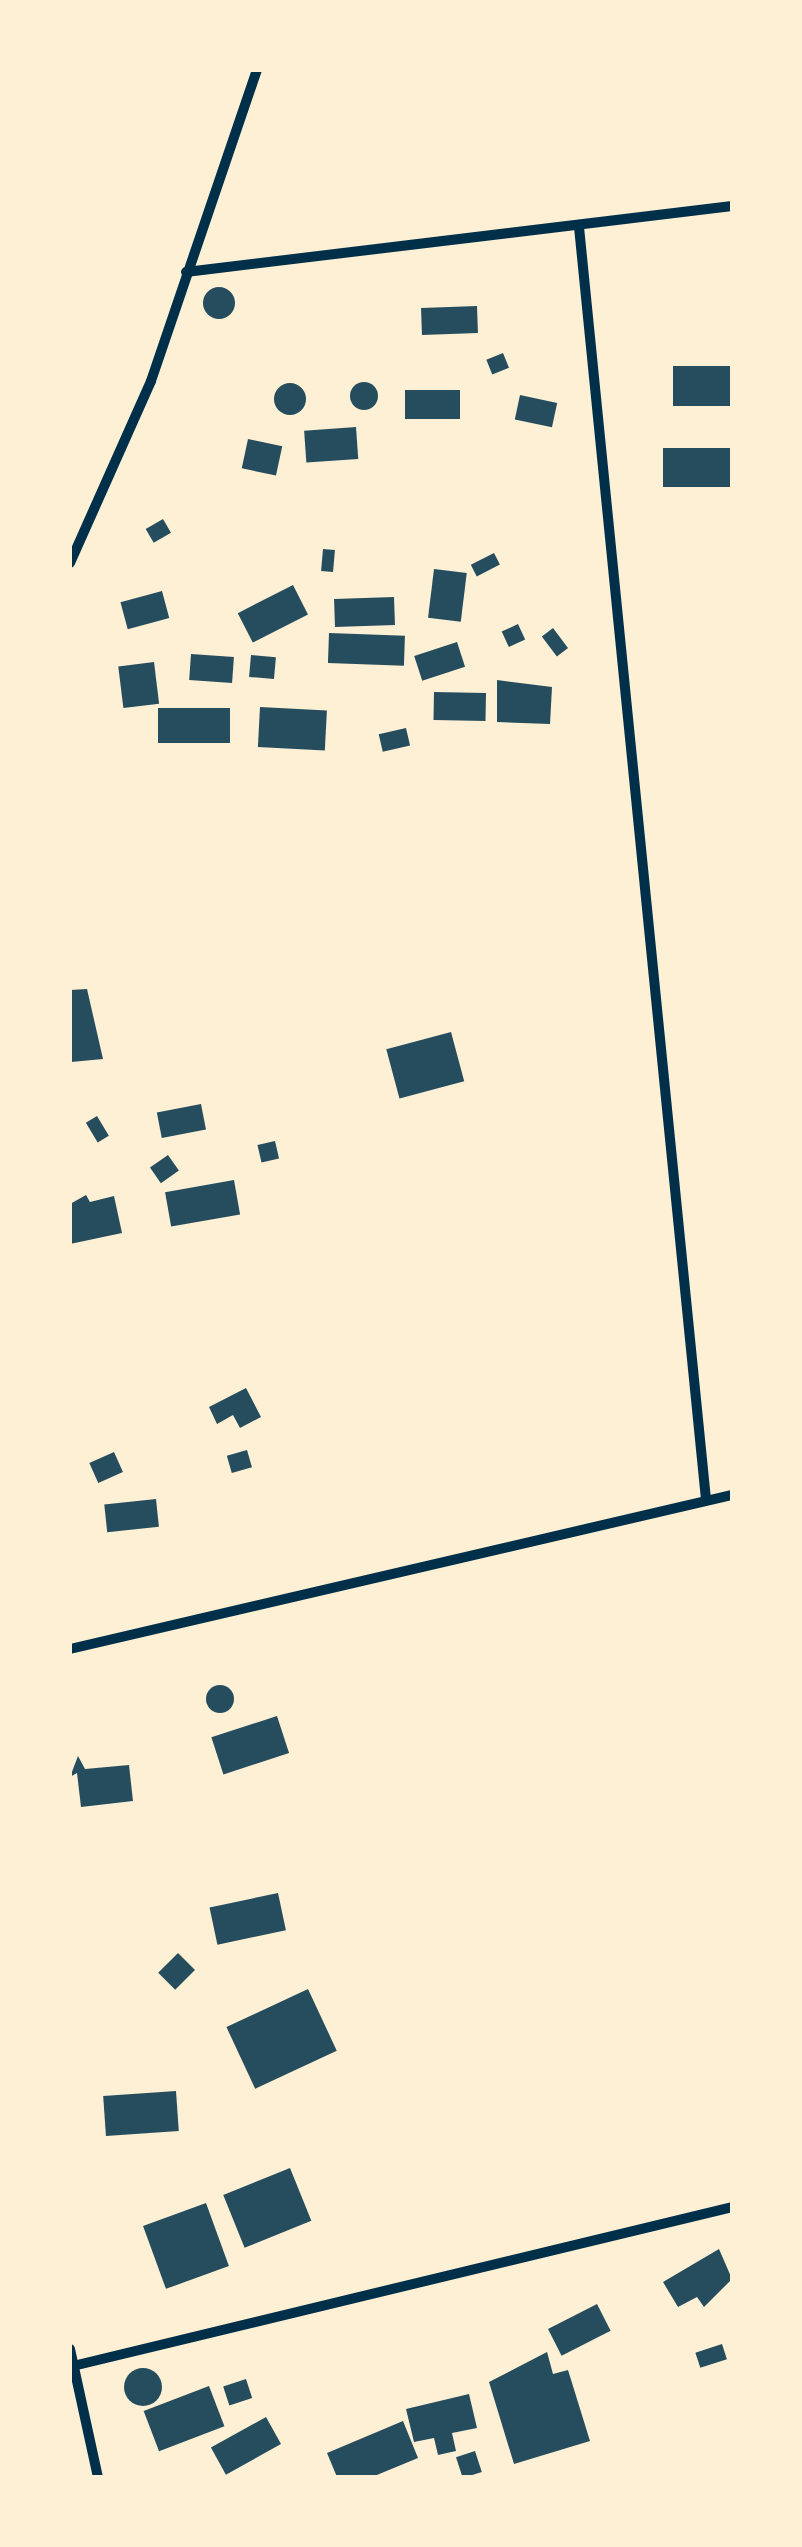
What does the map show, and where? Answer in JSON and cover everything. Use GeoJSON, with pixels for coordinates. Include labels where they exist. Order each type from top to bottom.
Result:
{"type":"FeatureCollection","features":[{"type":"Feature","properties":{"kind":"street"},"geometry":{"type":"LineString","coordinates":[[70,564],[152,381],[256,70]]}},
{"type":"Feature","properties":{"kind":"street"},"geometry":{"type":"LineString","coordinates":[[186,272],[732,206]]}},
{"type":"Feature","properties":{"kind":"street"},"geometry":{"type":"LineString","coordinates":[[579,227],[706,1500]]}},
{"type":"Feature","properties":{"kind":"street"},"geometry":{"type":"LineString","coordinates":[[70,1649],[732,1495]]}},
{"type":"Feature","properties":{"kind":"street"},"geometry":{"type":"LineString","coordinates":[[73,2366],[732,2206]]}},
{"type":"Feature","properties":{"kind":"street"},"geometry":{"type":"LineString","coordinates":[[70,2349],[98,2477]]}},
{"type":"Feature","properties":{"kind":"building"},"geometry":{"type":"Polygon","coordinates":[[[219,287],[230,292],[235,303],[230,314],[219,319],[208,314],[203,303],[208,292],[219,287]]]}},
{"type":"Feature","properties":{"kind":"building"},"geometry":{"type":"Polygon","coordinates":[[[477,306],[478,333],[422,335],[421,308],[477,306]]]}},
{"type":"Feature","properties":{"kind":"building"},"geometry":{"type":"Polygon","coordinates":[[[503,353],[509,368],[492,375],[486,360],[503,353]]]}},
{"type":"Feature","properties":{"kind":"building"},"geometry":{"type":"Polygon","coordinates":[[[673,366],[732,366],[732,406],[673,406],[673,366]]]}},
{"type":"Feature","properties":{"kind":"building"},"geometry":{"type":"Polygon","coordinates":[[[364,382],[374,386],[378,396],[374,406],[364,410],[354,406],[350,396],[354,386],[364,382]]]}},
{"type":"Feature","properties":{"kind":"building"},"geometry":{"type":"Polygon","coordinates":[[[290,383],[302,387],[306,399],[302,411],[290,415],[278,411],[274,399],[278,387],[290,383]]]}},
{"type":"Feature","properties":{"kind":"building"},"geometry":{"type":"Polygon","coordinates":[[[405,390],[460,390],[460,419],[405,419],[405,390]]]}},
{"type":"Feature","properties":{"kind":"building"},"geometry":{"type":"Polygon","coordinates":[[[520,395],[557,403],[552,427],[515,419],[520,395]]]}},
{"type":"Feature","properties":{"kind":"building"},"geometry":{"type":"Polygon","coordinates":[[[356,427],[358,459],[306,463],[304,431],[356,427]]]}},
{"type":"Feature","properties":{"kind":"building"},"geometry":{"type":"Polygon","coordinates":[[[248,439],[282,446],[276,476],[242,468],[248,439]]]}},
{"type":"Feature","properties":{"kind":"building"},"geometry":{"type":"Polygon","coordinates":[[[663,448],[732,448],[732,487],[663,487],[663,448]]]}},
{"type":"Feature","properties":{"kind":"building"},"geometry":{"type":"Polygon","coordinates":[[[163,519],[171,533],[154,543],[146,529],[163,519]]]}},
{"type":"Feature","properties":{"kind":"building"},"geometry":{"type":"Polygon","coordinates":[[[323,549],[335,550],[333,572],[321,571],[323,549]]]}},
{"type":"Feature","properties":{"kind":"building"},"geometry":{"type":"Polygon","coordinates":[[[494,553],[500,565],[477,576],[471,565],[494,553]]]}},
{"type":"Feature","properties":{"kind":"building"},"geometry":{"type":"Polygon","coordinates":[[[434,569],[467,573],[461,622],[428,618],[434,569]]]}},
{"type":"Feature","properties":{"kind":"building"},"geometry":{"type":"Polygon","coordinates":[[[293,585],[308,614],[253,643],[238,613],[293,585]]]}},
{"type":"Feature","properties":{"kind":"building"},"geometry":{"type":"Polygon","coordinates":[[[162,591],[169,618],[128,629],[120,602],[162,591]]]}},
{"type":"Feature","properties":{"kind":"building"},"geometry":{"type":"Polygon","coordinates":[[[394,597],[395,625],[335,627],[334,599],[394,597]]]}},
{"type":"Feature","properties":{"kind":"building"},"geometry":{"type":"Polygon","coordinates":[[[518,624],[525,639],[509,647],[502,632],[518,624]]]}},
{"type":"Feature","properties":{"kind":"building"},"geometry":{"type":"Polygon","coordinates":[[[553,628],[568,648],[557,656],[542,636],[553,628]]]}},
{"type":"Feature","properties":{"kind":"building"},"geometry":{"type":"Polygon","coordinates":[[[329,633],[405,636],[404,666],[328,663],[329,633]]]}},
{"type":"Feature","properties":{"kind":"building"},"geometry":{"type":"Polygon","coordinates":[[[457,642],[465,667],[422,681],[414,656],[457,642]]]}},
{"type":"Feature","properties":{"kind":"building"},"geometry":{"type":"Polygon","coordinates":[[[191,654],[234,657],[232,683],[189,680],[191,654]]]}},
{"type":"Feature","properties":{"kind":"building"},"geometry":{"type":"Polygon","coordinates":[[[251,655],[276,657],[274,679],[249,677],[251,655]]]}},
{"type":"Feature","properties":{"kind":"building"},"geometry":{"type":"Polygon","coordinates":[[[154,662],[159,704],[123,708],[118,666],[154,662]]]}},
{"type":"Feature","properties":{"kind":"building"},"geometry":{"type":"Polygon","coordinates":[[[497,680],[552,687],[550,724],[497,722],[497,680]]]}},
{"type":"Feature","properties":{"kind":"building"},"geometry":{"type":"Polygon","coordinates":[[[434,692],[486,693],[486,721],[434,720],[434,692]]]}},
{"type":"Feature","properties":{"kind":"building"},"geometry":{"type":"Polygon","coordinates":[[[260,707],[327,711],[325,750],[258,747],[260,707]]]}},
{"type":"Feature","properties":{"kind":"building"},"geometry":{"type":"Polygon","coordinates":[[[158,708],[230,708],[230,743],[158,743],[158,708]]]}},
{"type":"Feature","properties":{"kind":"building"},"geometry":{"type":"Polygon","coordinates":[[[406,728],[410,746],[383,752],[379,734],[406,728]]]}},
{"type":"Feature","properties":{"kind":"building"},"geometry":{"type":"Polygon","coordinates":[[[87,989],[103,1059],[71,1062],[70,990],[87,989]]]}},
{"type":"Feature","properties":{"kind":"building"},"geometry":{"type":"Polygon","coordinates":[[[451,1032],[464,1081],[399,1099],[386,1049],[451,1032]]]}},
{"type":"Feature","properties":{"kind":"building"},"geometry":{"type":"Polygon","coordinates":[[[201,1104],[206,1130],[162,1138],[157,1113],[201,1104]]]}},
{"type":"Feature","properties":{"kind":"building"},"geometry":{"type":"Polygon","coordinates":[[[97,1116],[109,1136],[98,1142],[86,1123],[97,1116]]]}},
{"type":"Feature","properties":{"kind":"building"},"geometry":{"type":"Polygon","coordinates":[[[275,1141],[279,1159],[262,1163],[257,1145],[275,1141]]]}},
{"type":"Feature","properties":{"kind":"building"},"geometry":{"type":"Polygon","coordinates":[[[168,1155],[179,1171],[161,1183],[150,1168],[168,1155]]]}},
{"type":"Feature","properties":{"kind":"building"},"geometry":{"type":"Polygon","coordinates":[[[234,1180],[240,1214],[171,1227],[165,1192],[234,1180]]]}},
{"type":"Feature","properties":{"kind":"building"},"geometry":{"type":"Polygon","coordinates":[[[86,1195],[90,1202],[114,1196],[122,1233],[70,1244],[70,1204],[86,1195]]]}},
{"type":"Feature","properties":{"kind":"building"},"geometry":{"type":"Polygon","coordinates":[[[246,1388],[261,1417],[240,1428],[233,1415],[217,1424],[209,1407],[246,1388]]]}},
{"type":"Feature","properties":{"kind":"building"},"geometry":{"type":"Polygon","coordinates":[[[247,1450],[252,1467],[232,1473],[227,1456],[247,1450]]]}},
{"type":"Feature","properties":{"kind":"building"},"geometry":{"type":"Polygon","coordinates":[[[114,1452],[123,1472],[98,1483],[89,1463],[114,1452]]]}},
{"type":"Feature","properties":{"kind":"building"},"geometry":{"type":"Polygon","coordinates":[[[156,1499],[159,1527],[107,1532],[104,1504],[156,1499]]]}},
{"type":"Feature","properties":{"kind":"building"},"geometry":{"type":"Polygon","coordinates":[[[220,1685],[230,1689],[234,1699],[230,1709],[220,1713],[210,1709],[206,1699],[210,1689],[220,1685]]]}},
{"type":"Feature","properties":{"kind":"building"},"geometry":{"type":"Polygon","coordinates":[[[277,1716],[289,1753],[223,1774],[211,1737],[277,1716]]]}},
{"type":"Feature","properties":{"kind":"building"},"geometry":{"type":"Polygon","coordinates":[[[78,1756],[85,1769],[129,1765],[133,1801],[81,1807],[77,1773],[70,1777],[78,1756]]]}},
{"type":"Feature","properties":{"kind":"building"},"geometry":{"type":"Polygon","coordinates":[[[278,1893],[286,1930],[217,1945],[210,1908],[278,1893]]]}},
{"type":"Feature","properties":{"kind":"building"},"geometry":{"type":"Polygon","coordinates":[[[178,1953],[195,1970],[175,1990],[158,1973],[178,1953]]]}},
{"type":"Feature","properties":{"kind":"building"},"geometry":{"type":"Polygon","coordinates":[[[308,1989],[337,2051],[255,2089],[226,2027],[308,1989]]]}},
{"type":"Feature","properties":{"kind":"building"},"geometry":{"type":"Polygon","coordinates":[[[176,2091],[179,2131],[106,2136],[103,2096],[176,2091]]]}},
{"type":"Feature","properties":{"kind":"building"},"geometry":{"type":"Polygon","coordinates":[[[290,2168],[311,2221],[245,2248],[223,2195],[290,2168]]]}},
{"type":"Feature","properties":{"kind":"building"},"geometry":{"type":"Polygon","coordinates":[[[206,2203],[229,2266],[166,2289],[143,2226],[206,2203]]]}},
{"type":"Feature","properties":{"kind":"building"},"geometry":{"type":"Polygon","coordinates":[[[719,2249],[732,2279],[704,2307],[697,2297],[678,2307],[663,2282],[719,2249]]]}},
{"type":"Feature","properties":{"kind":"building"},"geometry":{"type":"Polygon","coordinates":[[[597,2304],[611,2331],[562,2356],[548,2329],[597,2304]]]}},
{"type":"Feature","properties":{"kind":"building"},"geometry":{"type":"Polygon","coordinates":[[[722,2344],[727,2359],[700,2368],[695,2353],[722,2344]]]}},
{"type":"Feature","properties":{"kind":"building"},"geometry":{"type":"Polygon","coordinates":[[[547,2352],[553,2374],[568,2370],[590,2441],[514,2464],[489,2382],[547,2352]]]}},
{"type":"Feature","properties":{"kind":"building"},"geometry":{"type":"Polygon","coordinates":[[[143,2368],[157,2373],[162,2387],[157,2401],[143,2406],[129,2401],[124,2387],[129,2373],[143,2368]]]}},
{"type":"Feature","properties":{"kind":"building"},"geometry":{"type":"Polygon","coordinates":[[[246,2379],[252,2398],[229,2405],[223,2386],[246,2379]]]}},
{"type":"Feature","properties":{"kind":"building"},"geometry":{"type":"Polygon","coordinates":[[[209,2386],[224,2426],[159,2451],[144,2411],[209,2386]]]}},
{"type":"Feature","properties":{"kind":"building"},"geometry":{"type":"Polygon","coordinates":[[[469,2394],[477,2428],[452,2433],[456,2451],[438,2455],[434,2438],[414,2442],[406,2409],[469,2394]]]}},
{"type":"Feature","properties":{"kind":"building"},"geometry":{"type":"Polygon","coordinates":[[[266,2417],[281,2444],[226,2475],[211,2448],[266,2417]]]}},
{"type":"Feature","properties":{"kind":"building"},"geometry":{"type":"Polygon","coordinates":[[[403,2421],[418,2458],[372,2477],[337,2477],[327,2453],[403,2421]]]}},
{"type":"Feature","properties":{"kind":"building"},"geometry":{"type":"Polygon","coordinates":[[[475,2451],[482,2472],[462,2477],[456,2457],[475,2451]]]}}]}
